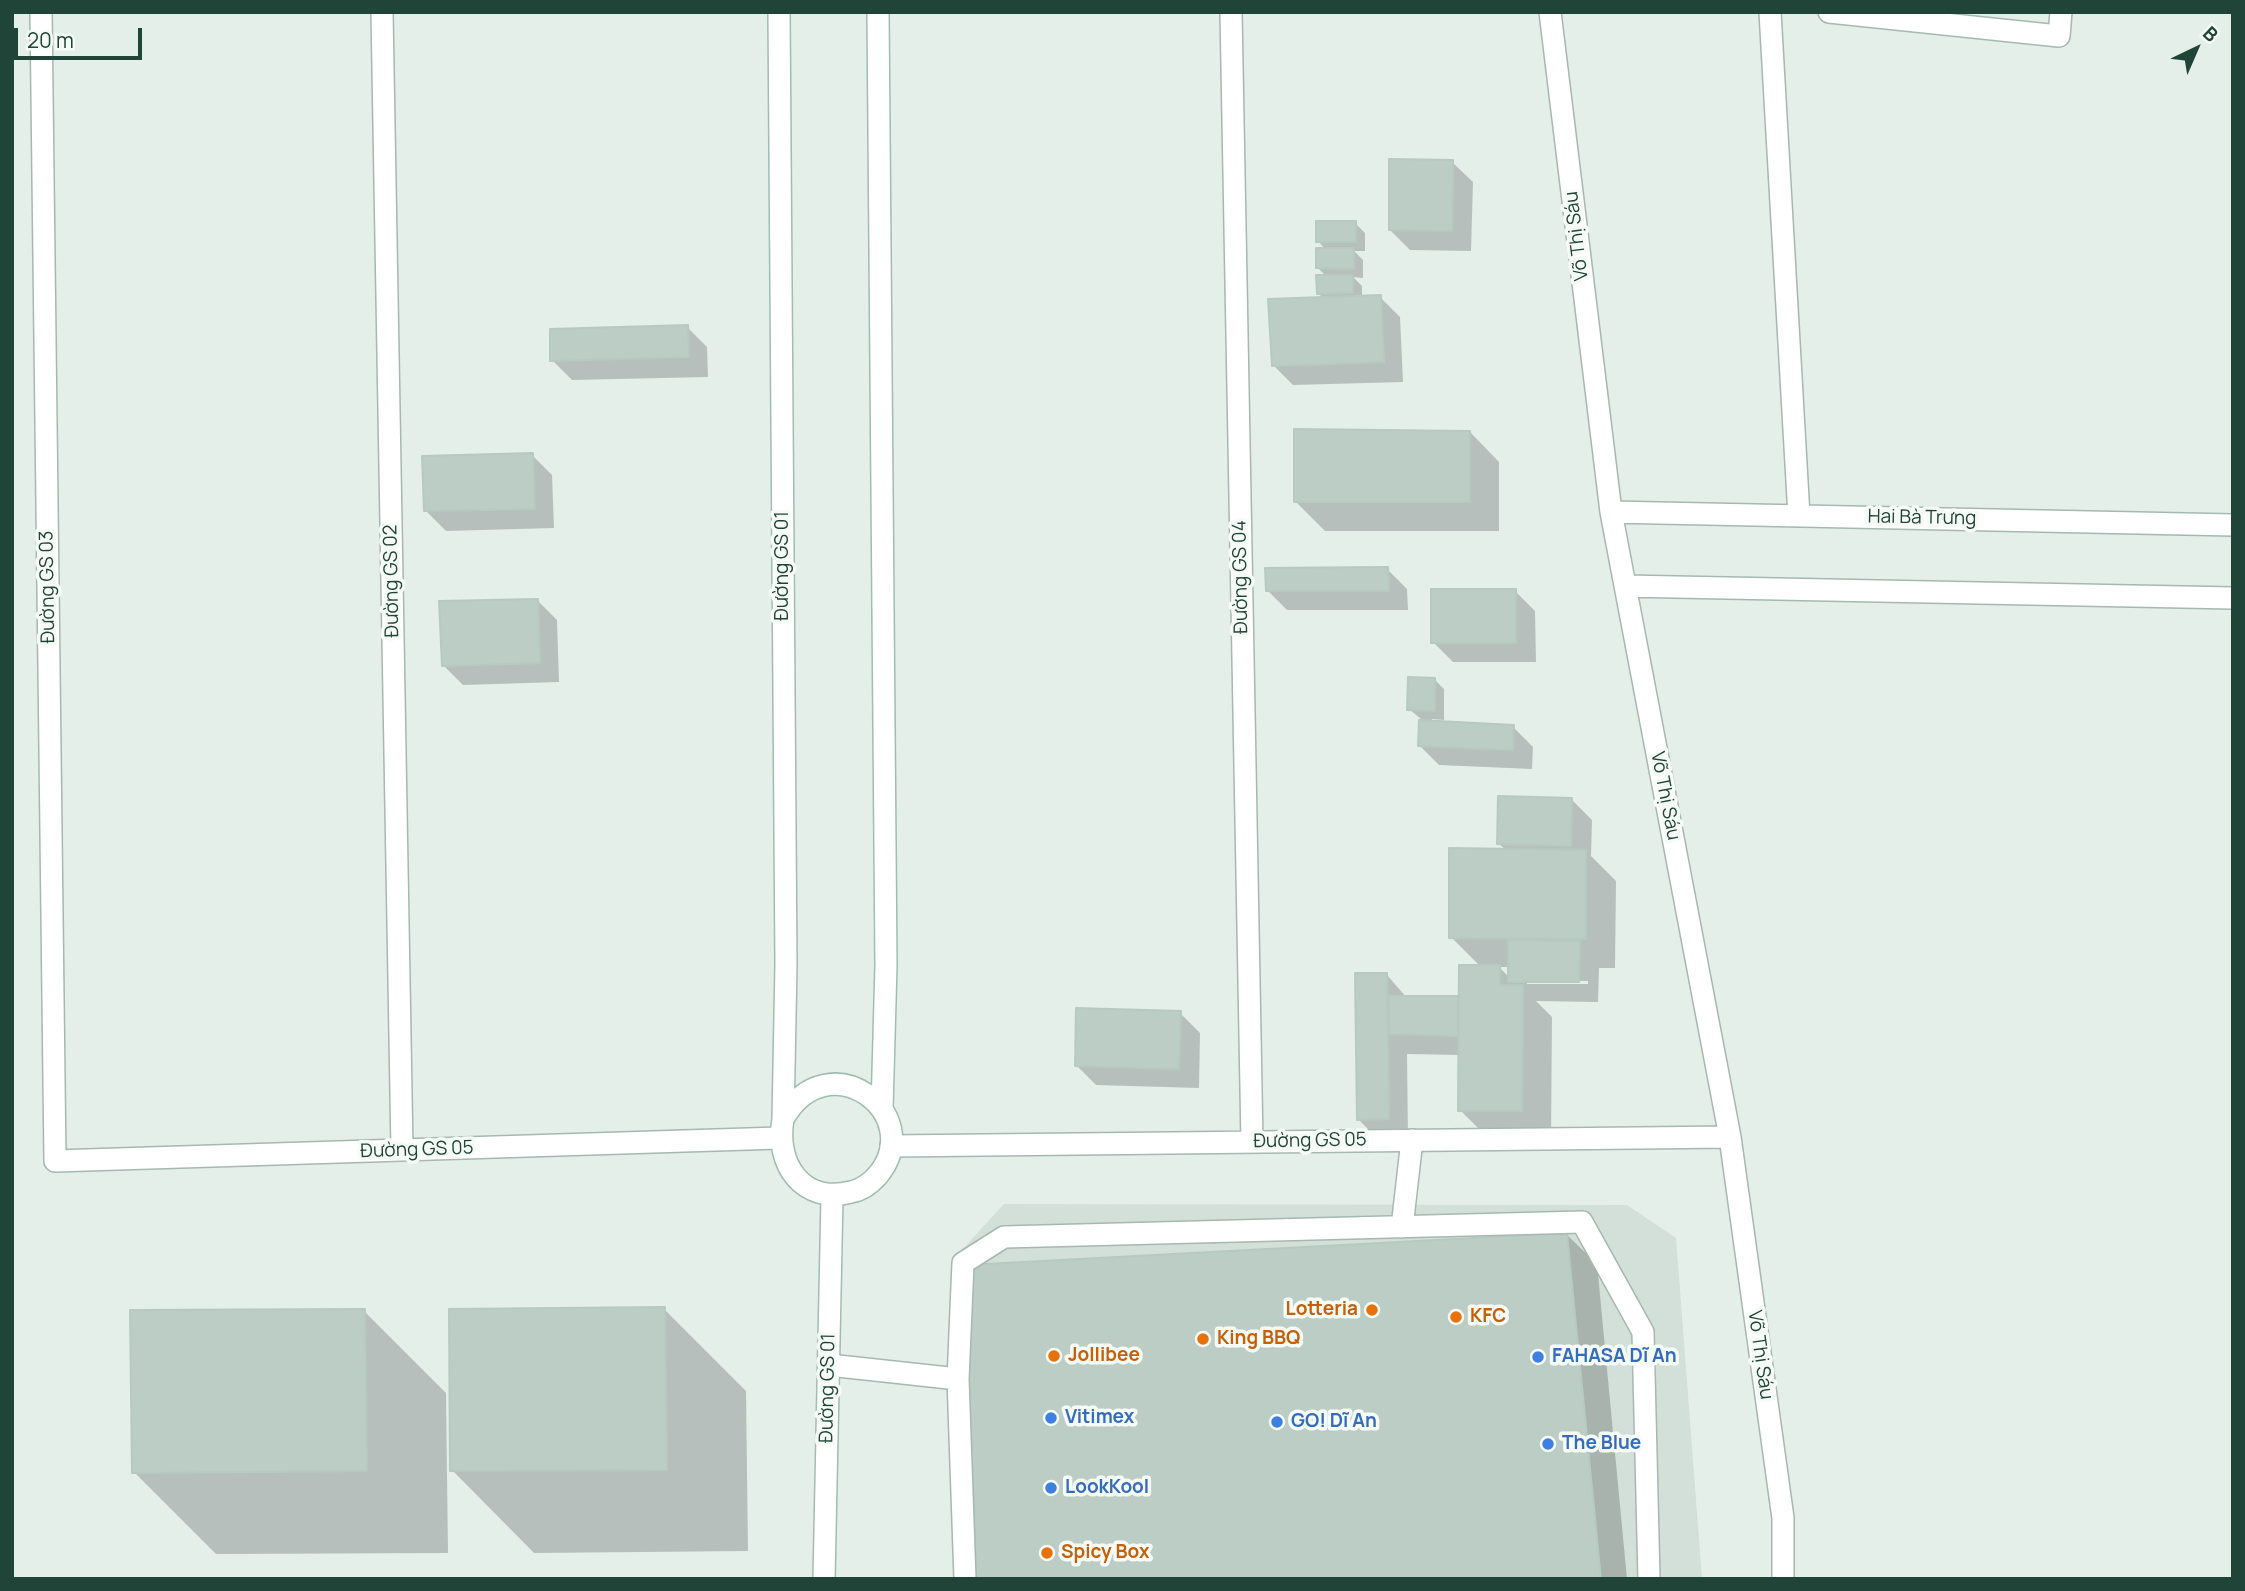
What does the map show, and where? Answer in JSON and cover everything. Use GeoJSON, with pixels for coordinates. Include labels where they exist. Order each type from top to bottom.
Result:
{"type":"FeatureCollection","features":[{"type":"Feature","properties":{"kind":"street","name":"Đường GS 03"},"geometry":{"type":"LineString","coordinates":[[41,12],[55,1161]]}},
{"type":"Feature","properties":{"kind":"street","name":"Đường GS 02"},"geometry":{"type":"LineString","coordinates":[[382,12],[402,1150]]}},
{"type":"Feature","properties":{"kind":"street","name":"Đường GS 01"},"geometry":{"type":"LineString","coordinates":[[779,12],[786,964],[781,1129],[783,1157],[793,1174],[817,1191],[832,1197],[824,1579]]}},
{"type":"Feature","properties":{"kind":"street"},"geometry":{"type":"LineString","coordinates":[[878,12],[886,951],[882,1109]]}},
{"type":"Feature","properties":{"kind":"street","name":"Đường GS 04"},"geometry":{"type":"LineString","coordinates":[[1231,12],[1252,1142]]}},
{"type":"Feature","properties":{"kind":"street","name":"Võ Thị Sáu"},"geometry":{"type":"LineString","coordinates":[[1550,12],[1611,512],[1730,1137],[1783,1518],[1783,1579]]}},
{"type":"Feature","properties":{"kind":"street"},"geometry":{"type":"LineString","coordinates":[[1770,12],[1799,516]]}},
{"type":"Feature","properties":{"kind":"street"},"geometry":{"type":"LineString","coordinates":[[1829,12],[2059,36],[2061,12]]}},
{"type":"Feature","properties":{"kind":"street","name":"Hai Bà Trưng"},"geometry":{"type":"LineString","coordinates":[[1611,512],[2233,525]]}},
{"type":"Feature","properties":{"kind":"street"},"geometry":{"type":"LineString","coordinates":[[1625,586],[2233,598]]}},
{"type":"Feature","properties":{"kind":"street"},"geometry":{"type":"LineString","coordinates":[[781,1129],[791,1105],[805,1092],[837,1083],[869,1094],[882,1109],[890,1126],[891,1146],[885,1166],[873,1181],[857,1191],[832,1197]]}},
{"type":"Feature","properties":{"kind":"street","name":"Đường GS 05"},"geometry":{"type":"LineString","coordinates":[[55,1161],[402,1150],[781,1129]]}},
{"type":"Feature","properties":{"kind":"street","name":"Đường GS 05"},"geometry":{"type":"LineString","coordinates":[[891,1146],[1730,1137]]}},
{"type":"Feature","properties":{"kind":"street"},"geometry":{"type":"LineString","coordinates":[[1402,1227],[1412,1140]]}},
{"type":"Feature","properties":{"kind":"street"},"geometry":{"type":"LineString","coordinates":[[965,1579],[958,1379],[962,1263],[1004,1237],[1582,1223],[1643,1332],[1649,1579]]}},
{"type":"Feature","properties":{"kind":"street"},"geometry":{"type":"LineString","coordinates":[[828,1365],[958,1379]]}},
{"type":"Feature","properties":{"kind":"shaded area","name":"GO! Dĩ An"},"geometry":{"type":"Polygon","coordinates":[[[1004,1204],[1627,1205],[1676,1238],[1702,1579],[954,1579],[957,1255],[1004,1204]]]}},
{"type":"Feature","properties":{"kind":"building"},"geometry":{"type":"Polygon","coordinates":[[[1389,159],[1453,160],[1452,231],[1389,230],[1389,159]]]}},
{"type":"Feature","properties":{"kind":"building"},"geometry":{"type":"Polygon","coordinates":[[[1316,221],[1356,221],[1356,242],[1316,242],[1316,221]]]}},
{"type":"Feature","properties":{"kind":"building"},"geometry":{"type":"Polygon","coordinates":[[[1316,248],[1354,248],[1354,269],[1316,268],[1316,248]]]}},
{"type":"Feature","properties":{"kind":"building"},"geometry":{"type":"Polygon","coordinates":[[[1316,275],[1353,275],[1353,293],[1317,294],[1316,275]]]}},
{"type":"Feature","properties":{"kind":"building"},"geometry":{"type":"Polygon","coordinates":[[[1381,295],[1384,362],[1272,366],[1268,299],[1381,295]]]}},
{"type":"Feature","properties":{"kind":"building"},"geometry":{"type":"Polygon","coordinates":[[[688,325],[689,357],[550,361],[550,329],[688,325]]]}},
{"type":"Feature","properties":{"kind":"building"},"geometry":{"type":"Polygon","coordinates":[[[1294,429],[1470,431],[1470,502],[1294,502],[1294,429]]]}},
{"type":"Feature","properties":{"kind":"building"},"geometry":{"type":"Polygon","coordinates":[[[533,453],[535,509],[424,511],[422,456],[533,453]]]}},
{"type":"Feature","properties":{"kind":"building"},"geometry":{"type":"Polygon","coordinates":[[[1388,567],[1389,591],[1266,591],[1265,568],[1388,567]]]}},
{"type":"Feature","properties":{"kind":"building"},"geometry":{"type":"Polygon","coordinates":[[[1431,589],[1516,589],[1516,643],[1431,643],[1431,589]]]}},
{"type":"Feature","properties":{"kind":"building"},"geometry":{"type":"Polygon","coordinates":[[[538,599],[540,663],[442,666],[439,601],[538,599]]]}},
{"type":"Feature","properties":{"kind":"building"},"geometry":{"type":"Polygon","coordinates":[[[1408,677],[1435,678],[1435,711],[1407,710],[1408,677]]]}},
{"type":"Feature","properties":{"kind":"building"},"geometry":{"type":"Polygon","coordinates":[[[1419,720],[1514,725],[1513,750],[1418,746],[1419,720]]]}},
{"type":"Feature","properties":{"kind":"building"},"geometry":{"type":"Polygon","coordinates":[[[1498,796],[1572,798],[1571,846],[1497,844],[1498,796]]]}},
{"type":"Feature","properties":{"kind":"building"},"geometry":{"type":"Polygon","coordinates":[[[1449,848],[1586,850],[1586,939],[1449,938],[1449,848]]]}},
{"type":"Feature","properties":{"kind":"building"},"geometry":{"type":"Polygon","coordinates":[[[1508,940],[1580,941],[1579,982],[1508,982],[1508,940]]]}},
{"type":"Feature","properties":{"kind":"building"},"geometry":{"type":"Polygon","coordinates":[[[1459,965],[1500,965],[1500,985],[1523,985],[1522,1111],[1458,1111],[1459,965]]]}},
{"type":"Feature","properties":{"kind":"building"},"geometry":{"type":"Polygon","coordinates":[[[1355,973],[1387,973],[1389,1119],[1357,1120],[1355,973]]]}},
{"type":"Feature","properties":{"kind":"building"},"geometry":{"type":"Polygon","coordinates":[[[1389,996],[1458,996],[1458,1036],[1389,1034],[1389,996]]]}},
{"type":"Feature","properties":{"kind":"building"},"geometry":{"type":"Polygon","coordinates":[[[1076,1008],[1181,1011],[1179,1069],[1075,1066],[1076,1008]]]}},
{"type":"Feature","properties":{"kind":"building","name":"GO! Dĩ An"},"geometry":{"type":"Polygon","coordinates":[[[1567,1233],[1601,1579],[970,1579],[967,1265],[1567,1233]]]}},
{"type":"Feature","properties":{"kind":"building"},"geometry":{"type":"Polygon","coordinates":[[[665,1307],[667,1470],[450,1471],[449,1309],[665,1307]]]}},
{"type":"Feature","properties":{"kind":"building"},"geometry":{"type":"Polygon","coordinates":[[[365,1309],[367,1471],[132,1473],[130,1310],[365,1309]]]}},
{"type":"Feature","properties":{"kind":"place","name":"Lotteria"},"geometry":{"type":"Point","coordinates":[1372,1310]}},
{"type":"Feature","properties":{"kind":"place","name":"KFC"},"geometry":{"type":"Point","coordinates":[1456,1317]}},
{"type":"Feature","properties":{"kind":"place","name":"King BBQ"},"geometry":{"type":"Point","coordinates":[1203,1339]}},
{"type":"Feature","properties":{"kind":"place","name":"Jollibee"},"geometry":{"type":"Point","coordinates":[1054,1356]}},
{"type":"Feature","properties":{"kind":"place","name":"FAHASA Dĩ An"},"geometry":{"type":"Point","coordinates":[1538,1357]}},
{"type":"Feature","properties":{"kind":"place","name":"Vitimex"},"geometry":{"type":"Point","coordinates":[1051,1418]}},
{"type":"Feature","properties":{"kind":"place","name":"GO! Dĩ An"},"geometry":{"type":"Point","coordinates":[1277,1422]}},
{"type":"Feature","properties":{"kind":"place","name":"The Blue"},"geometry":{"type":"Point","coordinates":[1548,1444]}},
{"type":"Feature","properties":{"kind":"place","name":"LookKool"},"geometry":{"type":"Point","coordinates":[1051,1488]}},
{"type":"Feature","properties":{"kind":"place","name":"Spicy Box"},"geometry":{"type":"Point","coordinates":[1047,1553]}}]}
